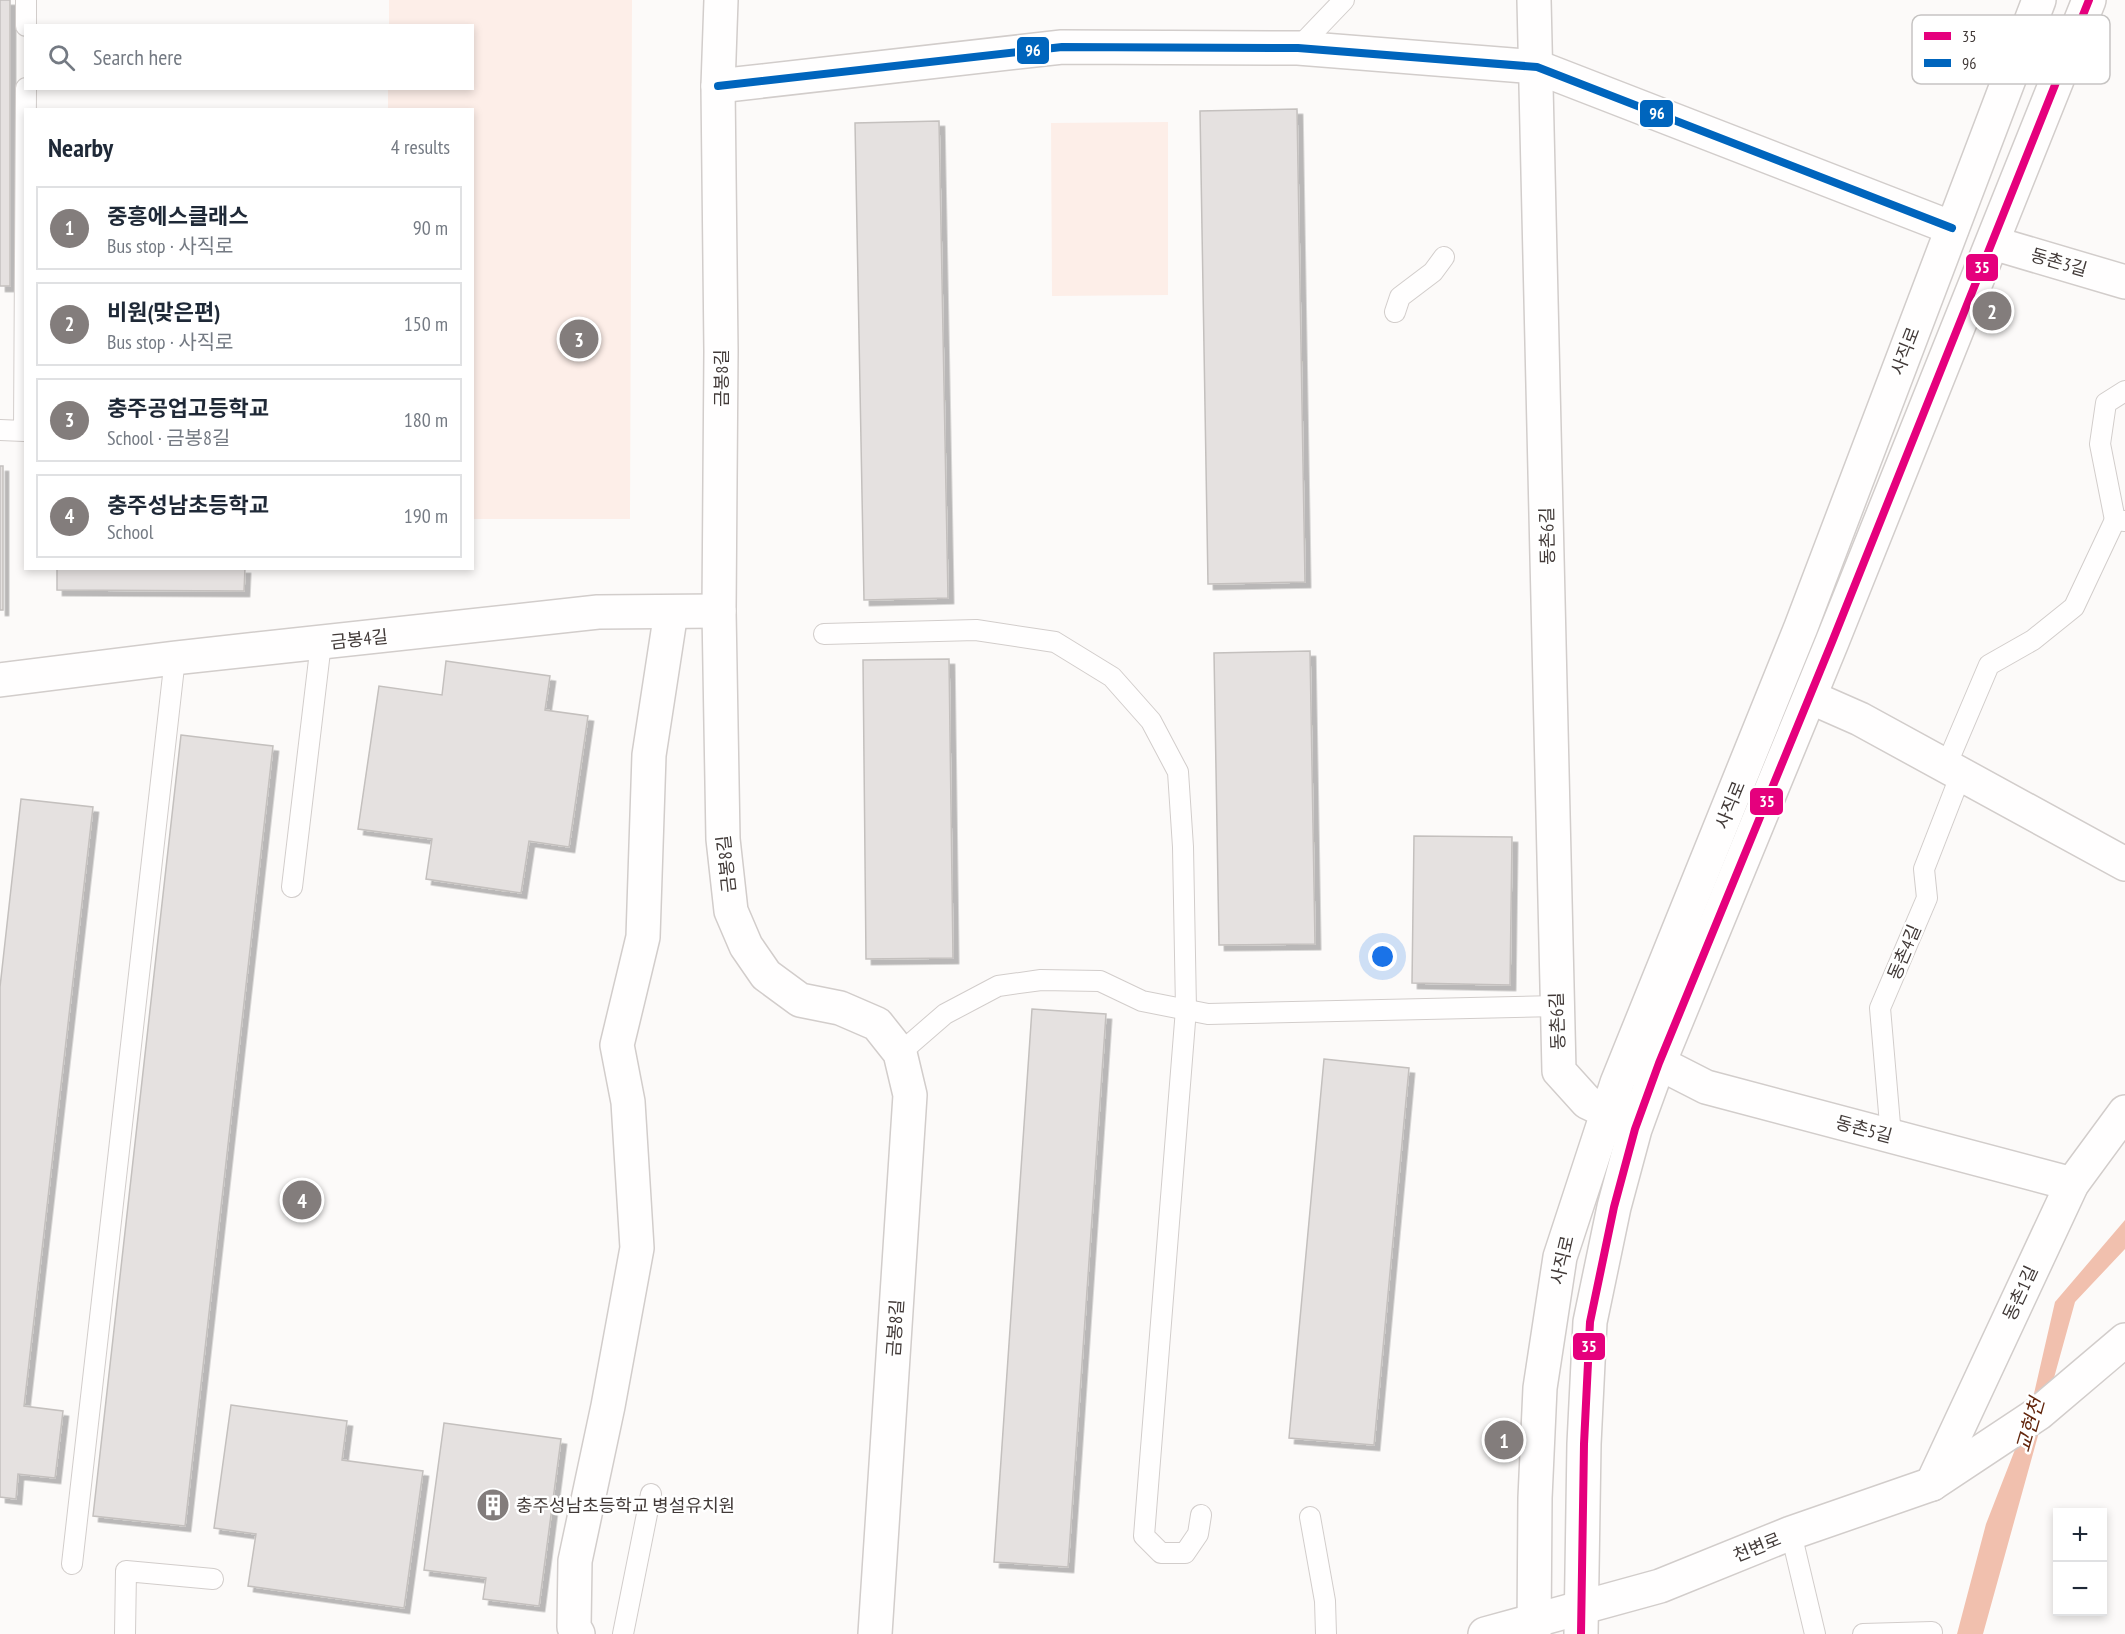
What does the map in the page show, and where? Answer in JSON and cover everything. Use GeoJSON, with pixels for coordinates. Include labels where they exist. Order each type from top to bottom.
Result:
{"type":"FeatureCollection","features":[{"type":"Feature","properties":{"kind":"street","name":"금봉8길"},"geometry":{"type":"LineString","coordinates":[[721,0],[718,86],[721,351],[719,611],[723,839],[731,911],[746,945],[766,975],[800,1000],[840,1008],[877,1024],[900,1053],[910,1095],[875,1634]]}},
{"type":"Feature","properties":{"kind":"street","name":"동촌6길"},"geometry":{"type":"LineString","coordinates":[[1534,0],[1559,1071],[1587,1102],[1608,1112]]}},
{"type":"Feature","properties":{"kind":"street","name":"사직로"},"geometry":{"type":"LineString","coordinates":[[2033,15],[2039,0]]}},
{"type":"Feature","properties":{"kind":"street","name":"사직로"},"geometry":{"type":"LineString","coordinates":[[2083,15],[2089,0]]}},
{"type":"Feature","properties":{"kind":"street"},"geometry":{"type":"LineString","coordinates":[[718,86],[1062,47],[1298,48],[1537,67],[1952,228]]}},
{"type":"Feature","properties":{"kind":"street","name":"사직로"},"geometry":{"type":"LineString","coordinates":[[1534,1628],[1535,1498],[1540,1388],[1560,1257],[1617,1083],[1801,627],[2007,84]]}},
{"type":"Feature","properties":{"kind":"street","name":"사직로"},"geometry":{"type":"LineString","coordinates":[[1581,1620],[1584,1444],[1590,1322],[1614,1207],[1635,1129],[1659,1063],[1810,697],[2056,84]]}},
{"type":"Feature","properties":{"kind":"street","name":"동촌3길"},"geometry":{"type":"LineString","coordinates":[[1993,243],[2125,282]]}},
{"type":"Feature","properties":{"kind":"street","name":"금봉4길"},"geometry":{"type":"LineString","coordinates":[[0,680],[175,658],[597,612],[719,611]]}},
{"type":"Feature","properties":{"kind":"street"},"geometry":{"type":"LineString","coordinates":[[578,1634],[574,1627],[574,1561],[608,1406],[637,1248],[628,1102],[617,1046],[643,938],[649,755],[671,612]]}},
{"type":"Feature","properties":{"kind":"street"},"geometry":{"type":"LineString","coordinates":[[1810,697],[1860,719],[2125,864]]}},
{"type":"Feature","properties":{"kind":"street","name":"동촌5길"},"geometry":{"type":"LineString","coordinates":[[1659,1063],[1706,1087],[2072,1184]]}},
{"type":"Feature","properties":{"kind":"street","name":"동촌1길"},"geometry":{"type":"LineString","coordinates":[[1932,1484],[2072,1184],[2125,1112]]}},
{"type":"Feature","properties":{"kind":"street","name":"천변로"},"geometry":{"type":"LineString","coordinates":[[1485,1634],[1581,1620],[1791,1533],[1932,1484],[2039,1413],[2125,1340]]}},
{"type":"Feature","properties":{"kind":"lane"},"geometry":{"type":"LineString","coordinates":[[26,0],[26,24]]}},
{"type":"Feature","properties":{"kind":"lane"},"geometry":{"type":"LineString","coordinates":[[1298,48],[1344,0]]}},
{"type":"Feature","properties":{"kind":"lane"},"geometry":{"type":"LineString","coordinates":[[26,90],[26,108]]}},
{"type":"Feature","properties":{"kind":"lane"},"geometry":{"type":"LineString","coordinates":[[1395,312],[1400,297],[1433,273],[1444,257]]}},
{"type":"Feature","properties":{"kind":"lane"},"geometry":{"type":"LineString","coordinates":[[2120,520],[2100,444],[2106,403],[2125,391]]}},
{"type":"Feature","properties":{"kind":"lane"},"geometry":{"type":"LineString","coordinates":[[0,430],[24,431]]}},
{"type":"Feature","properties":{"kind":"lane","name":"동촌4길"},"geometry":{"type":"LineString","coordinates":[[1891,1136],[1880,1008],[1927,898],[1924,869],[1953,770],[1989,665],[2033,640],[2074,607],[2120,520]]}},
{"type":"Feature","properties":{"kind":"lane"},"geometry":{"type":"LineString","coordinates":[[824,634],[976,630],[1055,642],[1112,677],[1151,721],[1178,772],[1184,847],[1186,1010],[1144,1536],[1161,1553],[1185,1553],[1198,1534],[1201,1515]]}},
{"type":"Feature","properties":{"kind":"lane"},"geometry":{"type":"LineString","coordinates":[[292,887],[321,643]]}},
{"type":"Feature","properties":{"kind":"lane"},"geometry":{"type":"LineString","coordinates":[[72,1564],[175,658]]}},
{"type":"Feature","properties":{"kind":"lane"},"geometry":{"type":"LineString","coordinates":[[900,1053],[945,1014],[998,986],[1041,980],[1100,981],[1142,1001],[1208,1014],[1557,1006]]}},
{"type":"Feature","properties":{"kind":"lane"},"geometry":{"type":"LineString","coordinates":[[623,1634],[651,1494]]}},
{"type":"Feature","properties":{"kind":"lane"},"geometry":{"type":"LineString","coordinates":[[1310,1517],[1325,1601],[1326,1634]]}},
{"type":"Feature","properties":{"kind":"lane"},"geometry":{"type":"LineString","coordinates":[[1791,1533],[1815,1634]]}},
{"type":"Feature","properties":{"kind":"lane"},"geometry":{"type":"LineString","coordinates":[[125,1634],[126,1571],[213,1579]]}},
{"type":"Feature","properties":{"kind":"lane"},"geometry":{"type":"LineString","coordinates":[[1863,1634],[1932,1632]]}},
{"type":"Feature","properties":{"kind":"shaded area"},"geometry":{"type":"Polygon","coordinates":[[[389,0],[632,0],[630,519],[474,519],[474,108],[388,108],[388,90],[474,90],[474,24],[389,24],[389,0]]]}},
{"type":"Feature","properties":{"kind":"shaded area"},"geometry":{"type":"Polygon","coordinates":[[[1168,122],[1168,295],[1052,296],[1051,123],[1168,122]]]}},
{"type":"Feature","properties":{"kind":"water","name":"교현천"},"geometry":{"type":"Polygon","coordinates":[[[2125,1220],[2125,1249],[2075,1302],[1983,1634],[1957,1634],[1986,1524],[2030,1411],[2055,1302],[2125,1220]]]}},
{"type":"Feature","properties":{"kind":"building"},"geometry":{"type":"Polygon","coordinates":[[[0,0],[10,0],[10,286],[0,286],[0,0]]]}},
{"type":"Feature","properties":{"kind":"building"},"geometry":{"type":"Polygon","coordinates":[[[1297,109],[1305,582],[1208,584],[1200,111],[1297,109]]]}},
{"type":"Feature","properties":{"kind":"building"},"geometry":{"type":"Polygon","coordinates":[[[939,121],[948,598],[864,600],[855,123],[939,121]]]}},
{"type":"Feature","properties":{"kind":"building"},"geometry":{"type":"Polygon","coordinates":[[[0,466],[3,466],[3,610],[0,610],[0,466]]]}},
{"type":"Feature","properties":{"kind":"building"},"geometry":{"type":"Polygon","coordinates":[[[57,570],[245,570],[244,591],[57,590],[57,570]]]}},
{"type":"Feature","properties":{"kind":"building"},"geometry":{"type":"Polygon","coordinates":[[[1310,651],[1315,944],[1219,945],[1214,653],[1310,651]]]}},
{"type":"Feature","properties":{"kind":"building"},"geometry":{"type":"Polygon","coordinates":[[[949,659],[953,958],[866,959],[863,660],[949,659]]]}},
{"type":"Feature","properties":{"kind":"building"},"geometry":{"type":"Polygon","coordinates":[[[446,661],[550,676],[545,710],[588,716],[569,847],[529,841],[521,893],[426,879],[432,839],[358,829],[379,686],[442,695],[446,661]]]}},
{"type":"Feature","properties":{"kind":"building"},"geometry":{"type":"Polygon","coordinates":[[[181,735],[273,746],[185,1526],[93,1516],[181,735]]]}},
{"type":"Feature","properties":{"kind":"building"},"geometry":{"type":"Polygon","coordinates":[[[21,799],[93,807],[24,1406],[63,1411],[55,1478],[18,1474],[16,1499],[0,1497],[0,987],[21,799]]]}},
{"type":"Feature","properties":{"kind":"building"},"geometry":{"type":"Polygon","coordinates":[[[1414,836],[1512,837],[1510,985],[1412,983],[1414,836]]]}},
{"type":"Feature","properties":{"kind":"building"},"geometry":{"type":"Polygon","coordinates":[[[1032,1009],[1106,1014],[1068,1567],[994,1562],[1032,1009]]]}},
{"type":"Feature","properties":{"kind":"building"},"geometry":{"type":"Polygon","coordinates":[[[1324,1059],[1409,1068],[1374,1445],[1289,1438],[1324,1059]]]}},
{"type":"Feature","properties":{"kind":"building"},"geometry":{"type":"Polygon","coordinates":[[[231,1405],[347,1421],[342,1460],[423,1471],[404,1608],[248,1586],[256,1534],[214,1528],[231,1405]]]}},
{"type":"Feature","properties":{"kind":"building","name":"충주성남초등학교 병설유치원"},"geometry":{"type":"Polygon","coordinates":[[[444,1423],[561,1439],[539,1606],[483,1599],[486,1578],[424,1570],[444,1423]]]}},
{"type":"Feature","properties":{"kind":"transit line","name":"35"},"geometry":{"type":"LineString","coordinates":[[2083,15],[2089,0]]}},
{"type":"Feature","properties":{"kind":"transit line","name":"96"},"geometry":{"type":"LineString","coordinates":[[718,86],[1062,47],[1298,48],[1537,67],[1952,228]]}},
{"type":"Feature","properties":{"kind":"transit line","name":"35"},"geometry":{"type":"LineString","coordinates":[[1581,1634],[1584,1444],[1590,1322],[1614,1207],[1635,1129],[1659,1063],[1832,642],[2055,84]]}},
{"type":"Feature","properties":{"kind":"place","name":"비원(맞은편)"},"geometry":{"type":"Point","coordinates":[1992,311]}},
{"type":"Feature","properties":{"kind":"place","name":"충주공업고등학교"},"geometry":{"type":"Point","coordinates":[579,339]}},
{"type":"Feature","properties":{"kind":"place","name":"충주성남초등학교"},"geometry":{"type":"Point","coordinates":[302,1200]}},
{"type":"Feature","properties":{"kind":"place","name":"중흥에스클래스"},"geometry":{"type":"Point","coordinates":[1504,1440]}},
{"type":"Feature","properties":{"kind":"place","name":"충주성남초등학교 병설유치원"},"geometry":{"type":"Point","coordinates":[493,1505]}}]}
